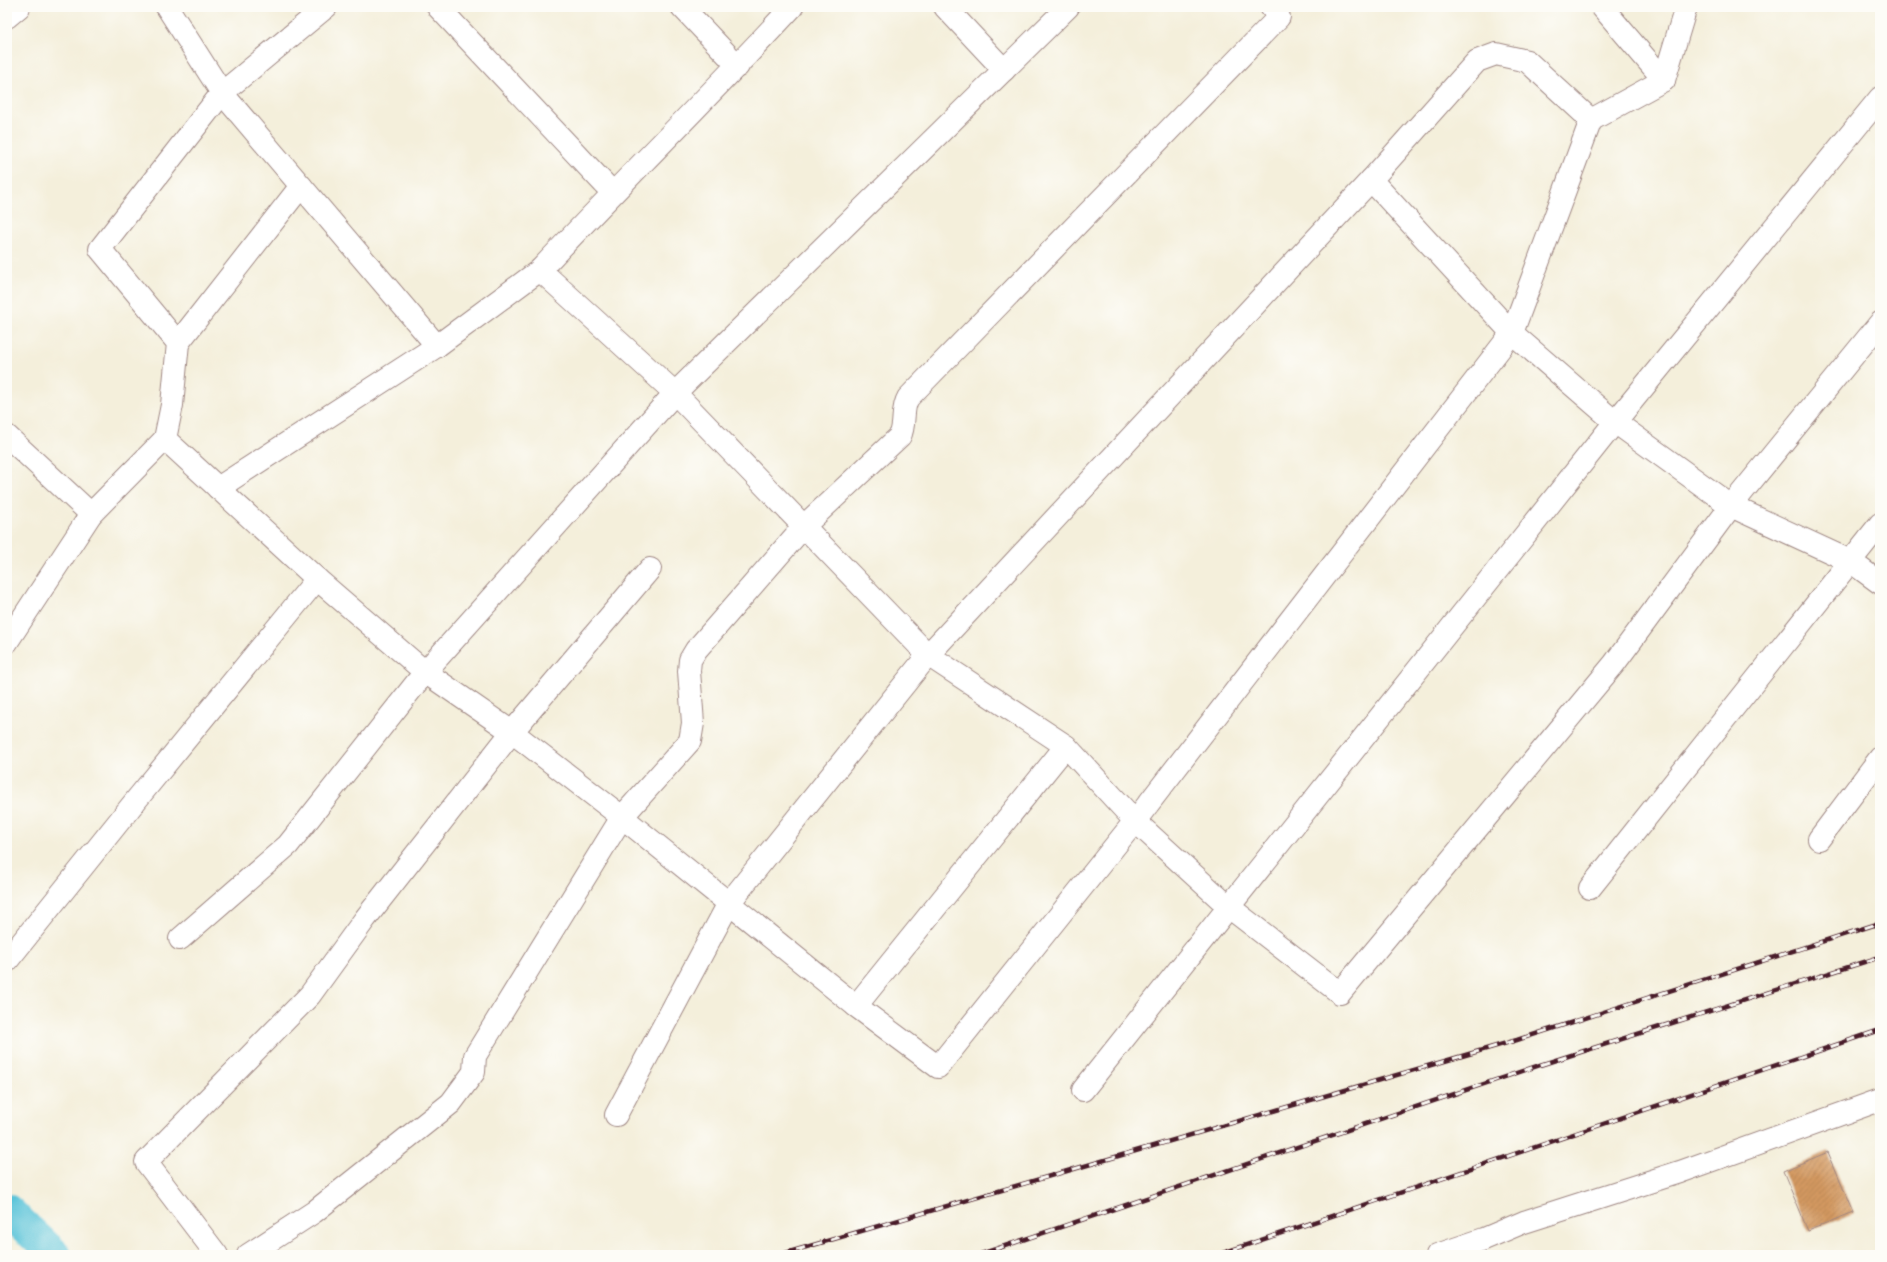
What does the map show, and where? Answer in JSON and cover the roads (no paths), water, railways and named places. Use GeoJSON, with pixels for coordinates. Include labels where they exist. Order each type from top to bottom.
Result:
{"type":"FeatureCollection","features":[{"type":"Feature","properties":{"kind":"street"},"geometry":{"type":"LineString","coordinates":[[7,17],[19,7]]}},
{"type":"Feature","properties":{"kind":"street"},"geometry":{"type":"LineString","coordinates":[[167,7],[222,93],[437,346]]}},
{"type":"Feature","properties":{"kind":"street"},"geometry":{"type":"LineString","coordinates":[[178,343],[100,250],[222,93],[326,7]]}},
{"type":"Feature","properties":{"kind":"street"},"geometry":{"type":"LineString","coordinates":[[438,7],[612,192]]}},
{"type":"Feature","properties":{"kind":"street"},"geometry":{"type":"LineString","coordinates":[[682,7],[738,66]]}},
{"type":"Feature","properties":{"kind":"street"},"geometry":{"type":"LineString","coordinates":[[218,488],[437,346],[540,270],[612,192],[738,66],[792,7]]}},
{"type":"Feature","properties":{"kind":"street"},"geometry":{"type":"LineString","coordinates":[[945,7],[1004,70]]}},
{"type":"Feature","properties":{"kind":"street"},"geometry":{"type":"LineString","coordinates":[[180,940],[288,845],[426,672],[675,393],[1068,7]]}},
{"type":"Feature","properties":{"kind":"street"},"geometry":{"type":"LineString","coordinates":[[1602,7],[1664,80]]}},
{"type":"Feature","properties":{"kind":"street"},"geometry":{"type":"LineString","coordinates":[[166,439],[317,579],[426,672],[512,732],[622,817],[856,1006],[938,1068],[1135,821],[1512,332],[1591,120],[1664,80],[1686,7]]}},
{"type":"Feature","properties":{"kind":"street"},"geometry":{"type":"LineString","coordinates":[[248,1255],[314,1212],[451,1103],[474,1072],[475,1056],[622,817],[690,741],[693,723],[689,671],[690,660],[696,650],[804,526],[900,436],[903,430],[904,405],[908,398],[1280,10]]}},
{"type":"Feature","properties":{"kind":"street"},"geometry":{"type":"LineString","coordinates":[[616,1115],[729,903],[928,655],[1371,180],[1477,61],[1496,54],[1526,62],[1591,120]]}},
{"type":"Feature","properties":{"kind":"street"},"geometry":{"type":"LineString","coordinates":[[1083,1090],[1615,422],[1880,98]]}},
{"type":"Feature","properties":{"kind":"street"},"geometry":{"type":"LineString","coordinates":[[1371,180],[1512,332],[1615,422],[1731,506],[1850,561],[1880,583]]}},
{"type":"Feature","properties":{"kind":"street"},"geometry":{"type":"LineString","coordinates":[[7,642],[91,514],[166,439],[172,405],[178,343],[300,186]]}},
{"type":"Feature","properties":{"kind":"street"},"geometry":{"type":"LineString","coordinates":[[540,270],[675,393],[928,655],[1066,746],[1135,821],[1229,907],[1340,993],[1614,664],[1731,506],[1880,323]]}},
{"type":"Feature","properties":{"kind":"street"},"geometry":{"type":"LineString","coordinates":[[7,436],[91,514]]}},
{"type":"Feature","properties":{"kind":"street"},"geometry":{"type":"LineString","coordinates":[[1590,888],[1880,524]]}},
{"type":"Feature","properties":{"kind":"street"},"geometry":{"type":"LineString","coordinates":[[217,1255],[146,1162],[310,995],[365,919],[512,732],[650,569]]}},
{"type":"Feature","properties":{"kind":"street"},"geometry":{"type":"LineString","coordinates":[[7,961],[317,579]]}},
{"type":"Feature","properties":{"kind":"street"},"geometry":{"type":"LineString","coordinates":[[856,1006],[1066,746]]}},
{"type":"Feature","properties":{"kind":"street"},"geometry":{"type":"LineString","coordinates":[[1819,839],[1880,758]]}},
{"type":"Feature","properties":{"kind":"street"},"geometry":{"type":"LineString","coordinates":[[1437,1255],[1484,1239],[1524,1222],[1674,1174],[1880,1100]]}},
{"type":"Feature","properties":{"kind":"waterway"},"geometry":{"type":"LineString","coordinates":[[7,1210],[55,1255]]}},
{"type":"Feature","properties":{"kind":"railway"},"geometry":{"type":"LineString","coordinates":[[779,1255],[1517,1040],[1880,923]]}},
{"type":"Feature","properties":{"kind":"railway"},"geometry":{"type":"LineString","coordinates":[[978,1255],[1540,1065],[1880,957]]}},
{"type":"Feature","properties":{"kind":"railway"},"geometry":{"type":"LineString","coordinates":[[1217,1255],[1880,1030]]}}]}
